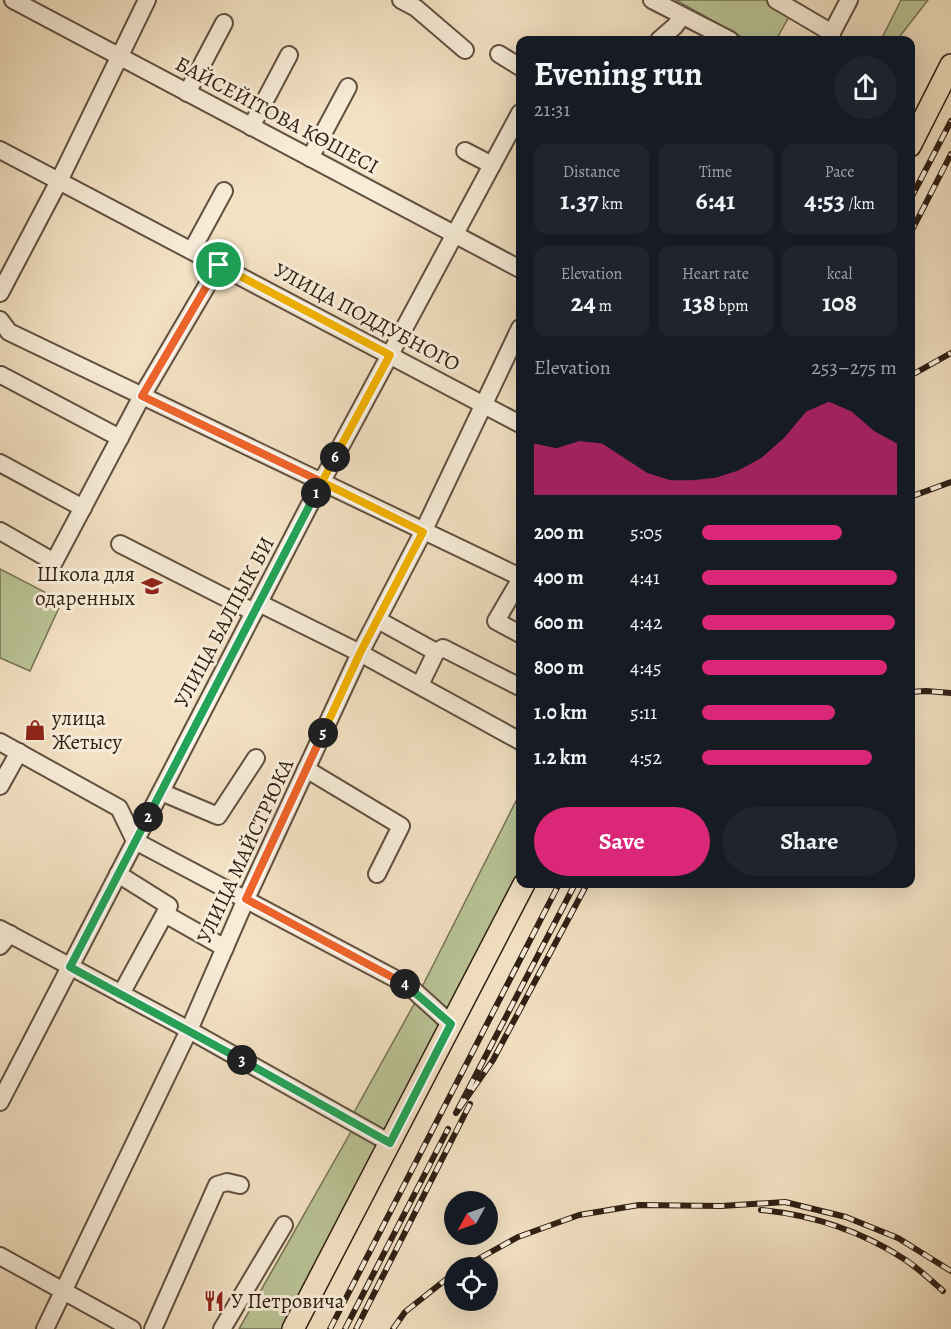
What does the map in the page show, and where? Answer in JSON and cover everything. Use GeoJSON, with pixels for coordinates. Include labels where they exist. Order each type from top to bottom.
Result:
{"type":"FeatureCollection","features":[{"type":"Feature","properties":{"kind":"main road"},"geometry":{"type":"LineString","coordinates":[[915,133],[951,65]]}},
{"type":"Feature","properties":{"kind":"main road"},"geometry":{"type":"LineString","coordinates":[[293,1329],[522,888]]}},
{"type":"Feature","properties":{"kind":"street"},"geometry":{"type":"LineString","coordinates":[[0,8],[4,0]]}},
{"type":"Feature","properties":{"kind":"street","name":"БАЙСЕЙІТОВА КӨШЕСІ"},"geometry":{"type":"LineString","coordinates":[[13,0],[516,267]]}},
{"type":"Feature","properties":{"kind":"street"},"geometry":{"type":"LineString","coordinates":[[0,293],[59,180],[147,0]]}},
{"type":"Feature","properties":{"kind":"street"},"geometry":{"type":"LineString","coordinates":[[652,0],[722,36]]}},
{"type":"Feature","properties":{"kind":"street"},"geometry":{"type":"LineString","coordinates":[[776,0],[829,36]]}},
{"type":"Feature","properties":{"kind":"street"},"geometry":{"type":"LineString","coordinates":[[831,36],[849,0]]}},
{"type":"Feature","properties":{"kind":"street"},"geometry":{"type":"LineString","coordinates":[[412,3],[454,47]]}},
{"type":"Feature","properties":{"kind":"street"},"geometry":{"type":"LineString","coordinates":[[663,36],[675,26],[682,16]]}},
{"type":"Feature","properties":{"kind":"street"},"geometry":{"type":"LineString","coordinates":[[187,93],[224,23]]}},
{"type":"Feature","properties":{"kind":"street"},"geometry":{"type":"LineString","coordinates":[[499,54],[516,65]]}},
{"type":"Feature","properties":{"kind":"street"},"geometry":{"type":"LineString","coordinates":[[251,127],[289,55]]}},
{"type":"Feature","properties":{"kind":"street"},"geometry":{"type":"LineString","coordinates":[[310,158],[348,87]]}},
{"type":"Feature","properties":{"kind":"street","name":"УЛИЦА БАЛПЫК БИ"},"geometry":{"type":"LineString","coordinates":[[0,1102],[322,482],[516,120]]}},
{"type":"Feature","properties":{"kind":"street","name":"УЛИЦА ПОДДУБНОГО"},"geometry":{"type":"LineString","coordinates":[[0,150],[516,422]]}},
{"type":"Feature","properties":{"kind":"street"},"geometry":{"type":"LineString","coordinates":[[465,151],[492,165]]}},
{"type":"Feature","properties":{"kind":"street"},"geometry":{"type":"LineString","coordinates":[[192,250],[224,191]]}},
{"type":"Feature","properties":{"kind":"street"},"geometry":{"type":"LineString","coordinates":[[0,531],[54,562],[142,396],[219,265]]}},
{"type":"Feature","properties":{"kind":"street"},"geometry":{"type":"LineString","coordinates":[[0,320],[9,332],[516,577]]}},
{"type":"Feature","properties":{"kind":"street","name":"УЛИЦА МАЙСТРЮКА"},"geometry":{"type":"LineString","coordinates":[[45,1329],[189,1030],[246,899],[360,653],[423,532],[516,337]]}},
{"type":"Feature","properties":{"kind":"street"},"geometry":{"type":"LineString","coordinates":[[2,375],[120,438]]}},
{"type":"Feature","properties":{"kind":"street"},"geometry":{"type":"LineString","coordinates":[[0,463],[83,508]]}},
{"type":"Feature","properties":{"kind":"street"},"geometry":{"type":"LineString","coordinates":[[120,544],[360,653],[516,739]]}},
{"type":"Feature","properties":{"kind":"street"},"geometry":{"type":"LineString","coordinates":[[516,586],[495,621],[516,632]]}},
{"type":"Feature","properties":{"kind":"street"},"geometry":{"type":"LineString","coordinates":[[378,620],[436,652]]}},
{"type":"Feature","properties":{"kind":"street"},"geometry":{"type":"LineString","coordinates":[[420,685],[436,652],[443,648],[516,685]]}},
{"type":"Feature","properties":{"kind":"street"},"geometry":{"type":"LineString","coordinates":[[0,742],[119,808],[135,841],[410,986],[451,1024]]}},
{"type":"Feature","properties":{"kind":"street"},"geometry":{"type":"LineString","coordinates":[[0,786],[19,752]]}},
{"type":"Feature","properties":{"kind":"street"},"geometry":{"type":"LineString","coordinates":[[161,792],[218,816],[256,758]]}},
{"type":"Feature","properties":{"kind":"street"},"geometry":{"type":"LineString","coordinates":[[306,769],[401,826],[377,874]]}},
{"type":"Feature","properties":{"kind":"street"},"geometry":{"type":"LineString","coordinates":[[118,874],[169,906],[121,994]]}},
{"type":"Feature","properties":{"kind":"street"},"geometry":{"type":"LineString","coordinates":[[165,914],[225,948]]}},
{"type":"Feature","properties":{"kind":"street"},"geometry":{"type":"LineString","coordinates":[[3,936],[70,967],[189,1030],[390,1143]]}},
{"type":"Feature","properties":{"kind":"street"},"geometry":{"type":"LineString","coordinates":[[153,1329],[217,1185],[227,1182],[240,1185]]}},
{"type":"Feature","properties":{"kind":"street"},"geometry":{"type":"LineString","coordinates":[[222,1329],[284,1225]]}},
{"type":"Feature","properties":{"kind":"street"},"geometry":{"type":"LineString","coordinates":[[0,1256],[132,1329]]}},
{"type":"Feature","properties":{"kind":"green space"},"geometry":{"type":"Polygon","coordinates":[[[676,0],[767,0],[790,15],[778,36],[740,36],[676,0]]]}},
{"type":"Feature","properties":{"kind":"green space"},"geometry":{"type":"Polygon","coordinates":[[[901,0],[928,0],[900,36],[883,36],[901,0]]]}},
{"type":"Feature","properties":{"kind":"green space"},"geometry":{"type":"Polygon","coordinates":[[[0,569],[62,601],[30,671],[0,658],[0,569]]]}},
{"type":"Feature","properties":{"kind":"green space"},"geometry":{"type":"Polygon","coordinates":[[[516,801],[516,883],[450,1014],[421,989],[516,801]]]}},
{"type":"Feature","properties":{"kind":"green space"},"geometry":{"type":"Polygon","coordinates":[[[417,999],[446,1027],[388,1138],[352,1116],[417,999]]]}},
{"type":"Feature","properties":{"kind":"green space"},"geometry":{"type":"Polygon","coordinates":[[[352,1130],[385,1146],[290,1329],[239,1329],[352,1130]]]}},
{"type":"Feature","properties":{"kind":"railway"},"geometry":{"type":"LineString","coordinates":[[915,190],[951,121]]}},
{"type":"Feature","properties":{"kind":"railway"},"geometry":{"type":"LineString","coordinates":[[915,224],[951,154]]}},
{"type":"Feature","properties":{"kind":"railway"},"geometry":{"type":"LineString","coordinates":[[915,373],[951,353]]}},
{"type":"Feature","properties":{"kind":"railway"},"geometry":{"type":"LineString","coordinates":[[915,495],[951,482]]}},
{"type":"Feature","properties":{"kind":"railway"},"geometry":{"type":"LineString","coordinates":[[915,692],[951,693]]}},
{"type":"Feature","properties":{"kind":"railway"},"geometry":{"type":"LineString","coordinates":[[330,1329],[557,888]]}},
{"type":"Feature","properties":{"kind":"railway"},"geometry":{"type":"LineString","coordinates":[[573,888],[456,1113],[493,1060],[585,888]]}},
{"type":"Feature","properties":{"kind":"railway"},"geometry":{"type":"LineString","coordinates":[[356,1329],[470,1104]]}},
{"type":"Feature","properties":{"kind":"railway"},"geometry":{"type":"LineString","coordinates":[[345,1329],[448,1129]]}},
{"type":"Feature","properties":{"kind":"railway"},"geometry":{"type":"LineString","coordinates":[[482,1257],[518,1237],[579,1215],[639,1205],[721,1206],[785,1202],[846,1217],[898,1238],[951,1271]]}},
{"type":"Feature","properties":{"kind":"railway"},"geometry":{"type":"LineString","coordinates":[[761,1210],[817,1220],[871,1240],[909,1263],[943,1291]]}},
{"type":"Feature","properties":{"kind":"railway"},"geometry":{"type":"LineString","coordinates":[[393,1329],[405,1312],[444,1281]]}},
{"type":"Feature","properties":{"kind":"place","name":"Школа для одаренных"},"geometry":{"type":"Point","coordinates":[152,586]}},
{"type":"Feature","properties":{"kind":"place","name":"улица Жетысу"},"geometry":{"type":"Point","coordinates":[35,730]}},
{"type":"Feature","properties":{"kind":"place","name":"У Петровича"},"geometry":{"type":"Point","coordinates":[214,1301]}},
{"type":"Feature","properties":{"kind":"route"},"geometry":{"type":"LineString","coordinates":[[219,265],[142,396],[322,482],[70,967],[189,1030],[390,1143],[451,1024],[410,986],[246,899],[360,653],[423,532],[322,482],[390,355],[219,265]]}}]}
